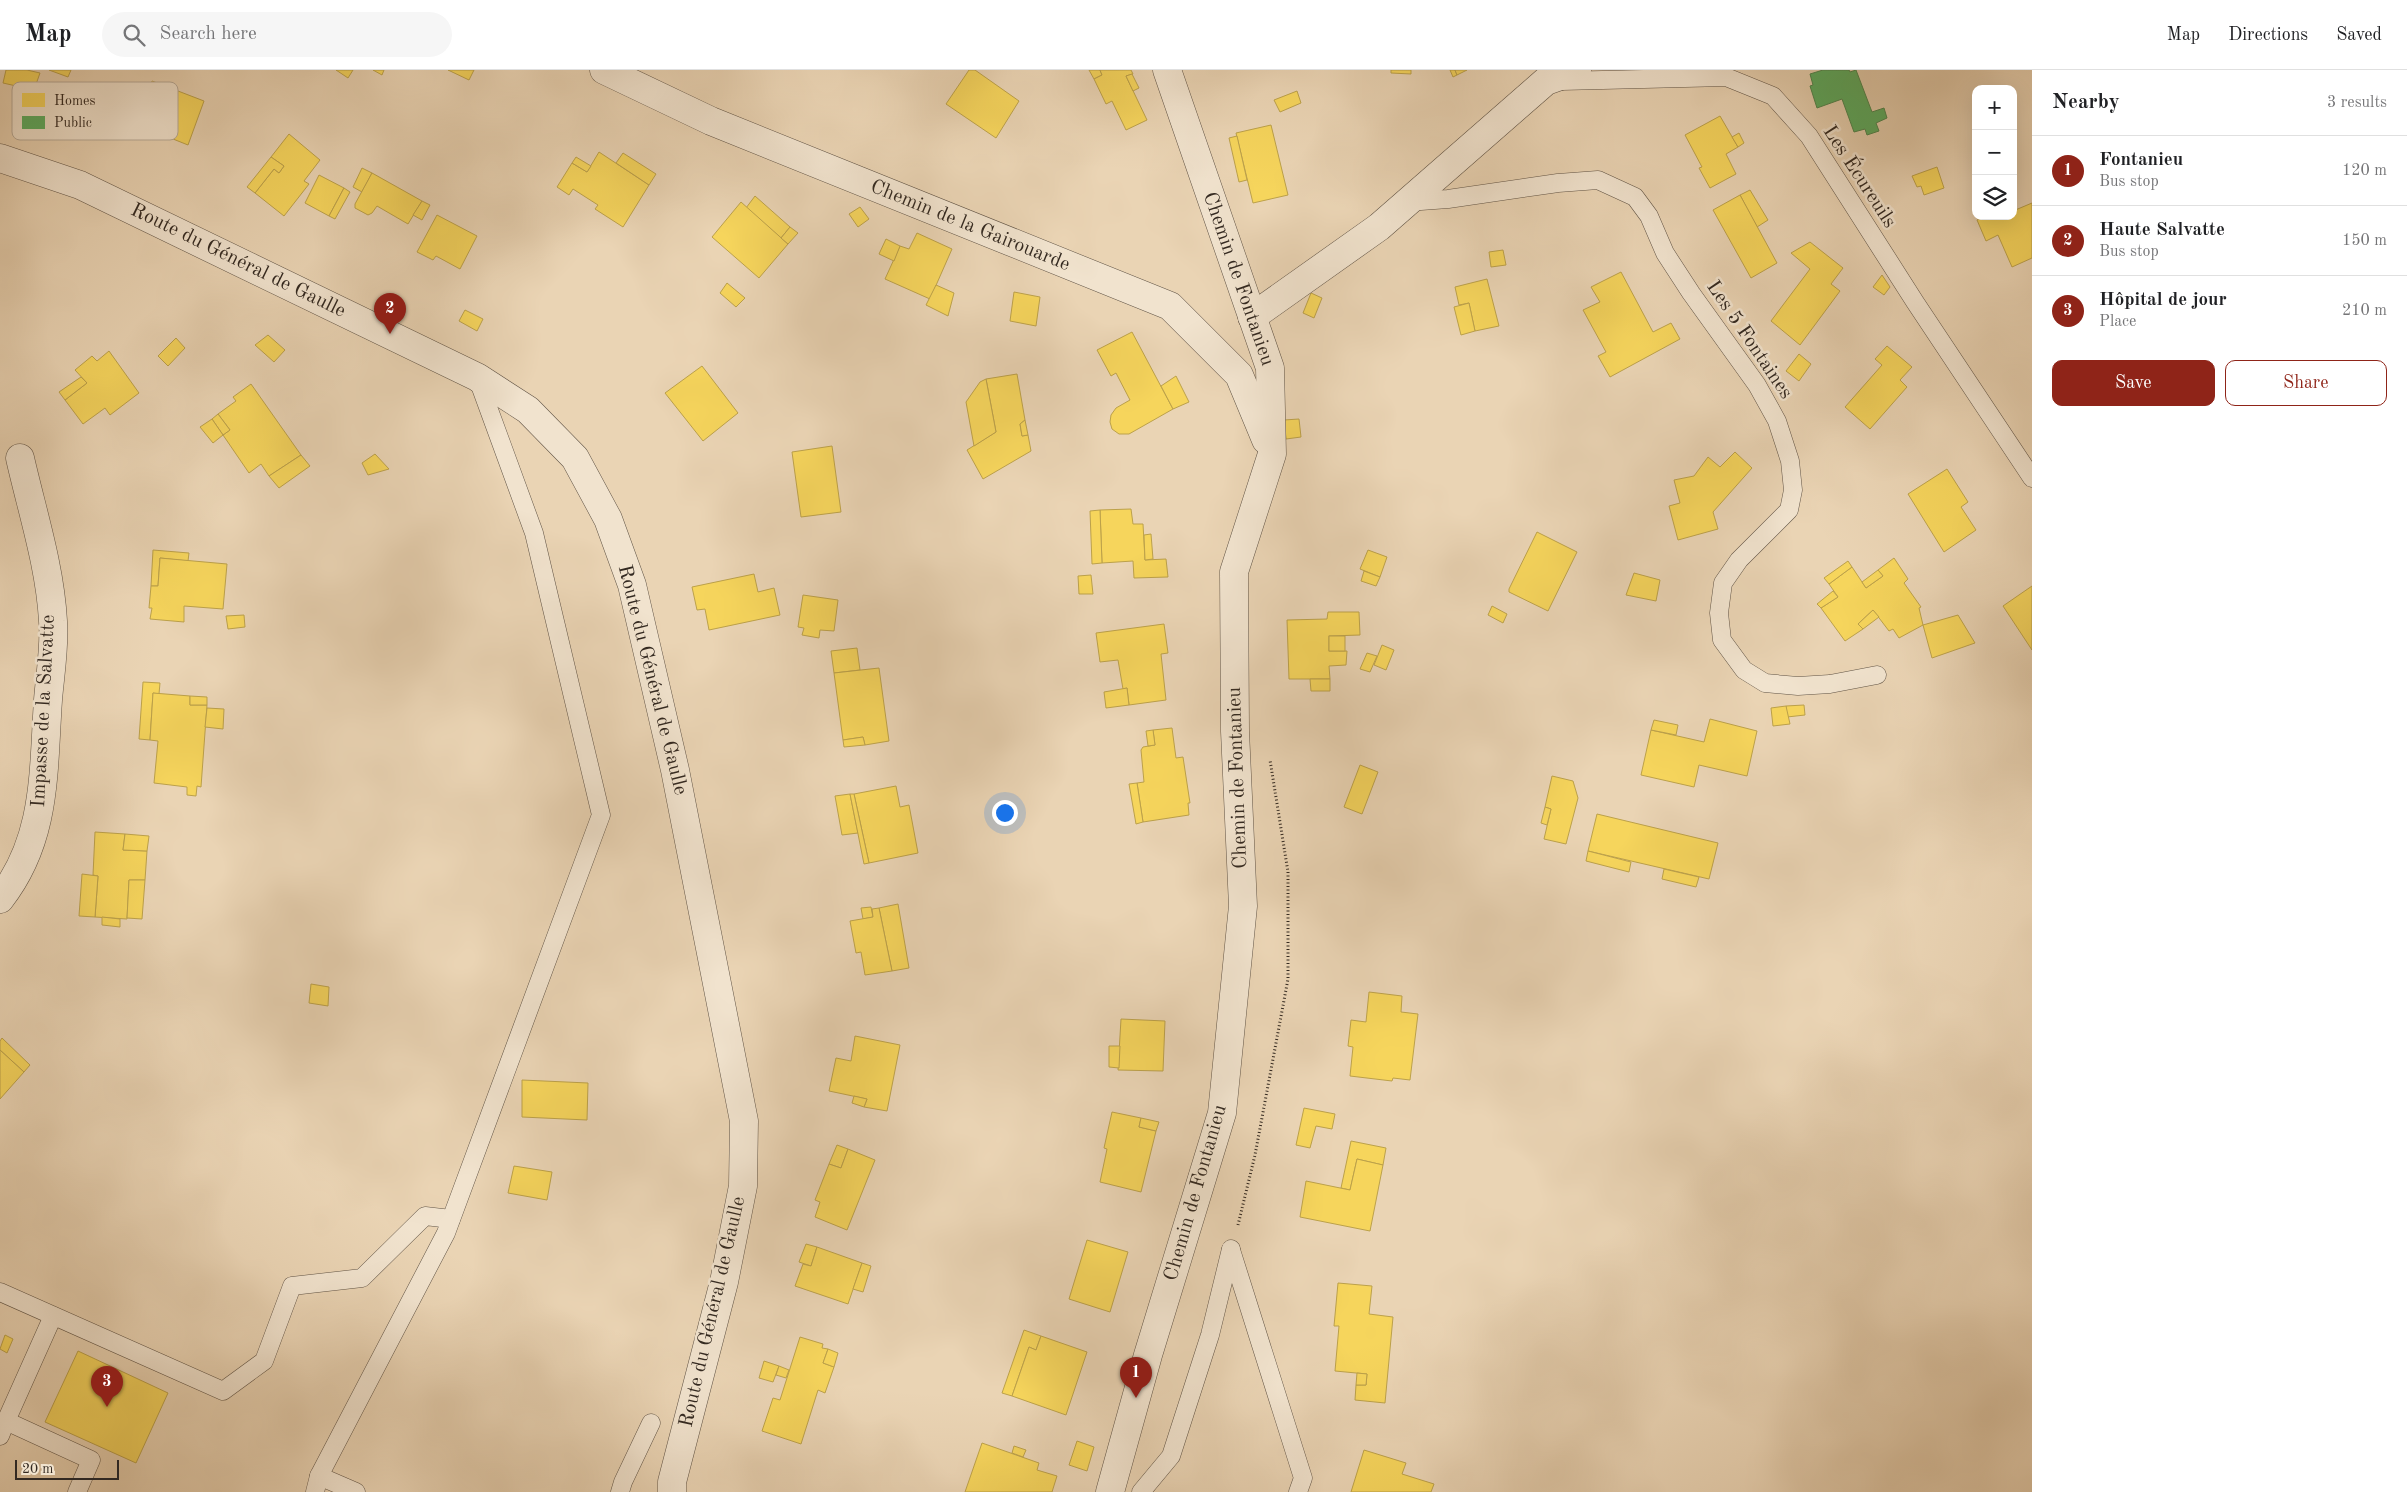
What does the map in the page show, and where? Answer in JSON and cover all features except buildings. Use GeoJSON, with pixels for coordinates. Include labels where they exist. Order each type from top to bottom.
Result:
{"type":"FeatureCollection","features":[{"type":"Feature","properties":{"kind":"street","name":"Chemin de la Gairouarde"},"geometry":{"type":"LineString","coordinates":[[604,70],[711,121],[1170,306],[1239,376],[1272,454]]}},
{"type":"Feature","properties":{"kind":"street","name":"Chemin de Fontanieu"},"geometry":{"type":"LineString","coordinates":[[1110,1492],[1148,1355],[1222,1113],[1243,906],[1235,731],[1234,572],[1272,454],[1270,368],[1167,70]]}},
{"type":"Feature","properties":{"kind":"street"},"geometry":{"type":"LineString","coordinates":[[1252,317],[1379,227],[1546,81],[1577,70]]}},
{"type":"Feature","properties":{"kind":"street","name":"Route du Général de Gaulle"},"geometry":{"type":"LineString","coordinates":[[0,158],[80,185],[477,378],[528,410],[575,458],[608,519],[632,585],[675,770],[744,1121],[743,1186],[724,1282],[672,1482],[672,1492]]}},
{"type":"Feature","properties":{"kind":"street","name":"Impasse de la Salvatte"},"geometry":{"type":"LineString","coordinates":[[0,898],[21,867],[36,831],[45,753],[54,622],[45,567],[20,458]]}},
{"type":"Feature","properties":{"kind":"lane","name":"Les Écureuils"},"geometry":{"type":"LineString","coordinates":[[1546,81],[1726,77],[1773,96],[1809,136],[1915,302],[2032,478]]}},
{"type":"Feature","properties":{"kind":"lane","name":"Les 5 Fontaines"},"geometry":{"type":"LineString","coordinates":[[1407,202],[1448,200],[1558,182],[1598,180],[1635,197],[1649,216],[1665,254],[1690,293],[1757,385],[1777,421],[1790,461],[1793,490],[1789,510],[1739,560],[1723,583],[1719,613],[1722,640],[1744,670],[1764,683],[1798,686],[1830,684],[1877,675]]}},
{"type":"Feature","properties":{"kind":"lane"},"geometry":{"type":"LineString","coordinates":[[356,1492],[317,1484],[446,1234],[601,815],[534,533],[477,378]]}},
{"type":"Feature","properties":{"kind":"lane"},"geometry":{"type":"LineString","coordinates":[[0,1292],[223,1391],[264,1361],[292,1286],[362,1278],[425,1216],[451,1219]]}},
{"type":"Feature","properties":{"kind":"lane"},"geometry":{"type":"LineString","coordinates":[[1141,1492],[1170,1456],[1210,1335],[1231,1250],[1303,1478],[1298,1492]]}},
{"type":"Feature","properties":{"kind":"lane"},"geometry":{"type":"LineString","coordinates":[[53,1316],[3,1429],[91,1460],[77,1492]]}},
{"type":"Feature","properties":{"kind":"lane"},"geometry":{"type":"LineString","coordinates":[[620,1492],[651,1423]]}},
{"type":"Feature","properties":{"kind":"place","name":"Haute Salvatte"},"geometry":{"type":"Point","coordinates":[390,334]}},
{"type":"Feature","properties":{"kind":"place","name":"Fontanieu"},"geometry":{"type":"Point","coordinates":[1136,1398]}},
{"type":"Feature","properties":{"kind":"place","name":"Hôpital de jour"},"geometry":{"type":"Point","coordinates":[107,1407]}}]}
